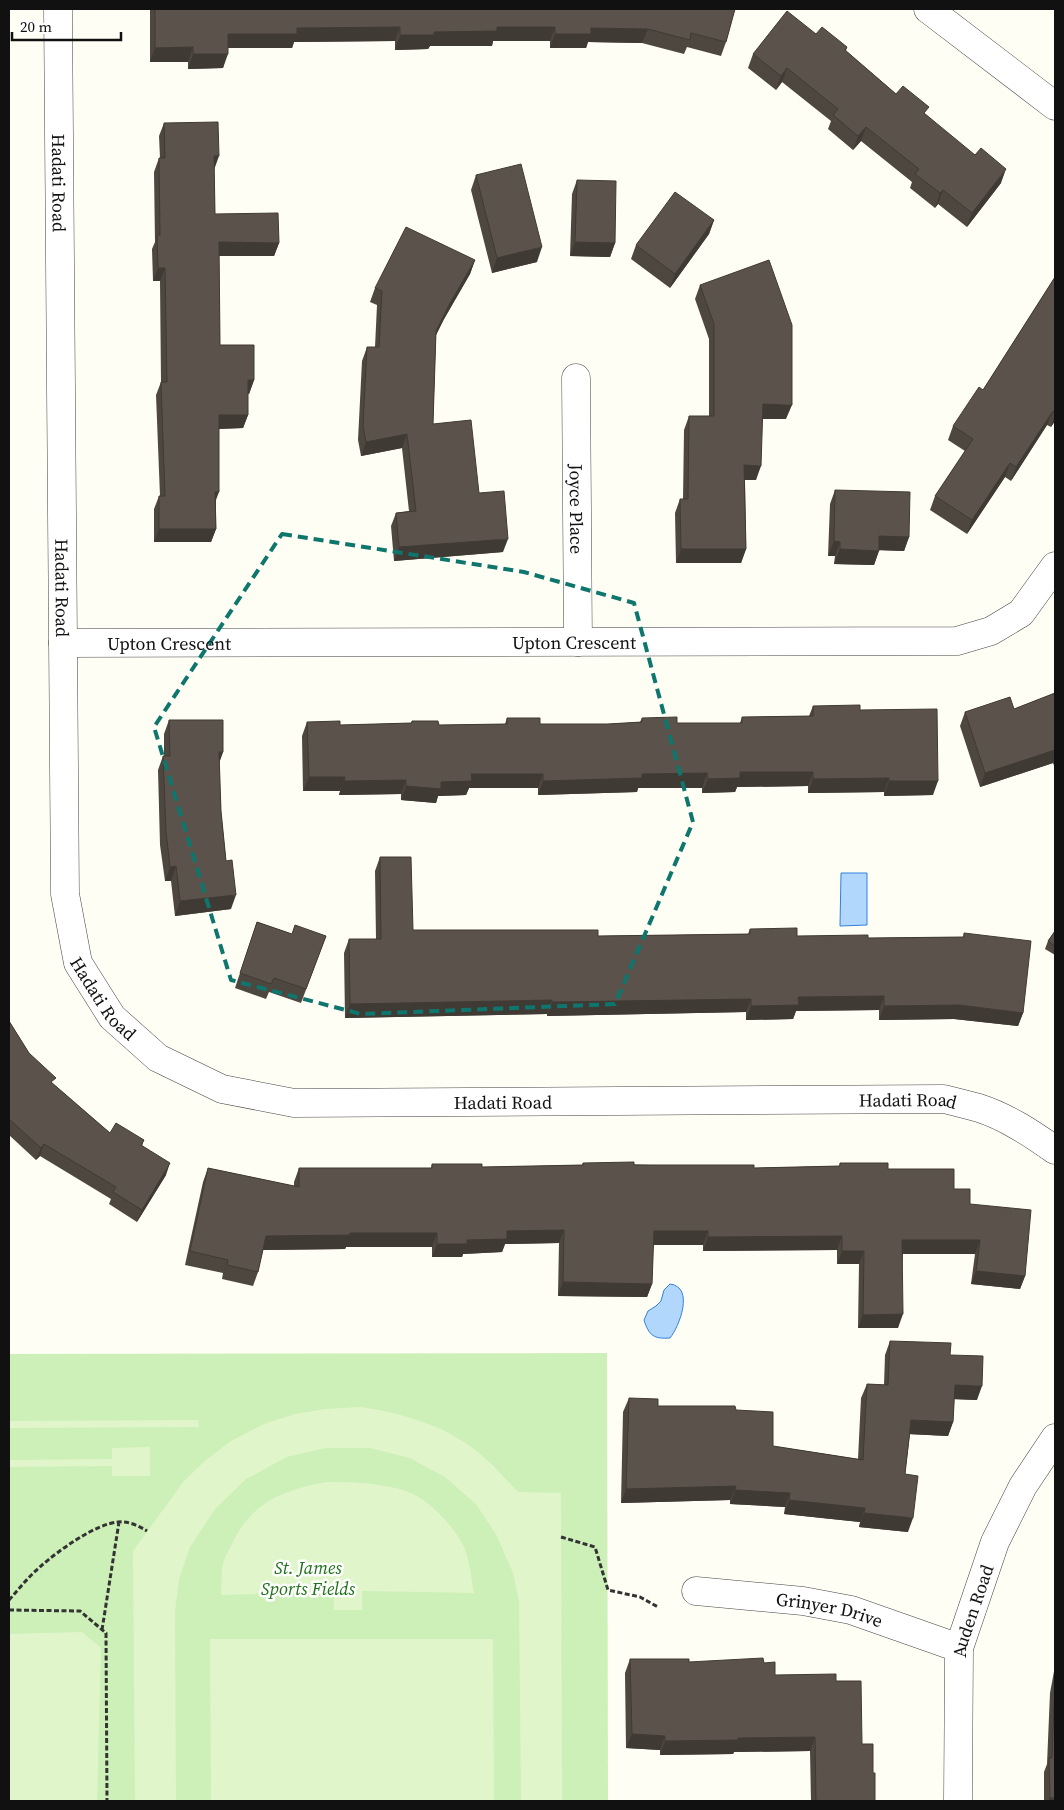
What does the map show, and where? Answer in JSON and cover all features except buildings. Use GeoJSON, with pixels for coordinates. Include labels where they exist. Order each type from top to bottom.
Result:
{"type":"FeatureCollection","features":[{"type":"Feature","properties":{"kind":"street","name":"Hadati Road"},"geometry":{"type":"LineString","coordinates":[[58,9],[65,894],[78,963],[112,1017],[158,1058],[222,1089],[294,1103],[944,1100],[981,1108],[1024,1129],[1055,1150]]}},
{"type":"Feature","properties":{"kind":"street"},"geometry":{"type":"LineString","coordinates":[[928,9],[1055,106]]}},
{"type":"Feature","properties":{"kind":"street","name":"Joyce Place"},"geometry":{"type":"LineString","coordinates":[[576,378],[578,642]]}},
{"type":"Feature","properties":{"kind":"street","name":"Upton Crescent"},"geometry":{"type":"LineString","coordinates":[[63,642],[957,641],[991,631],[1021,613],[1055,566]]}},
{"type":"Feature","properties":{"kind":"street","name":"Auden Road"},"geometry":{"type":"LineString","coordinates":[[958,1801],[959,1648],[996,1542],[1023,1486],[1055,1438]]}},
{"type":"Feature","properties":{"kind":"street","name":"Grinyer Drive"},"geometry":{"type":"LineString","coordinates":[[696,1591],[803,1601],[851,1610],[959,1648]]}},
{"type":"Feature","properties":{"kind":"path"},"geometry":{"type":"LineString","coordinates":[[102,1630],[119,1522]]}},
{"type":"Feature","properties":{"kind":"path"},"geometry":{"type":"LineString","coordinates":[[9,1600],[40,1566],[72,1543],[100,1527],[119,1522],[139,1526],[148,1532]]}},
{"type":"Feature","properties":{"kind":"path"},"geometry":{"type":"LineString","coordinates":[[561,1537],[594,1547],[608,1590],[640,1597],[658,1607]]}},
{"type":"Feature","properties":{"kind":"path"},"geometry":{"type":"LineString","coordinates":[[9,1610],[80,1611],[106,1633],[107,1801]]}},
{"type":"Feature","properties":{"kind":"highlighted area"},"geometry":{"type":"Polygon","coordinates":[[[282,534],[524,572],[634,603],[693,822],[615,1004],[361,1014],[231,980],[154,727],[282,534]]]}},
{"type":"Feature","properties":{"kind":"green space","name":"St. James Sports Fields"},"geometry":{"type":"Polygon","coordinates":[[[607,1353],[608,1801],[9,1801],[9,1354],[607,1353]]]}},
{"type":"Feature","properties":{"kind":"green space"},"geometry":{"type":"Polygon","coordinates":[[[361,1407],[412,1418],[445,1431],[475,1449],[518,1492],[561,1493],[562,1801],[521,1801],[519,1601],[513,1573],[497,1536],[476,1504],[445,1477],[410,1458],[370,1448],[326,1448],[287,1457],[246,1479],[215,1509],[190,1547],[179,1579],[175,1611],[176,1801],[135,1801],[133,1551],[184,1481],[206,1460],[231,1441],[264,1424],[295,1414],[325,1409],[361,1407]]]}},
{"type":"Feature","properties":{"kind":"green space"},"geometry":{"type":"Polygon","coordinates":[[[198,1420],[199,1427],[9,1428],[9,1421],[198,1420]]]}},
{"type":"Feature","properties":{"kind":"green space"},"geometry":{"type":"Polygon","coordinates":[[[150,1447],[150,1476],[112,1476],[112,1466],[9,1467],[9,1460],[112,1459],[112,1448],[150,1447]]]}},
{"type":"Feature","properties":{"kind":"green space"},"geometry":{"type":"Polygon","coordinates":[[[326,1482],[387,1486],[406,1491],[423,1500],[440,1514],[460,1539],[468,1558],[474,1593],[362,1591],[362,1610],[334,1610],[334,1592],[221,1595],[224,1560],[239,1531],[248,1519],[258,1509],[282,1494],[326,1482]]]}},
{"type":"Feature","properties":{"kind":"green space"},"geometry":{"type":"Polygon","coordinates":[[[82,1632],[101,1648],[97,1801],[9,1801],[9,1634],[82,1632]]]}},
{"type":"Feature","properties":{"kind":"green space"},"geometry":{"type":"Polygon","coordinates":[[[210,1639],[493,1639],[494,1801],[211,1801],[210,1639]]]}},
{"type":"Feature","properties":{"kind":"water"},"geometry":{"type":"Polygon","coordinates":[[[841,873],[867,873],[867,925],[840,926],[841,873]]]}},
{"type":"Feature","properties":{"kind":"water"},"geometry":{"type":"Polygon","coordinates":[[[670,1284],[678,1287],[682,1292],[683,1308],[674,1333],[670,1338],[660,1338],[650,1333],[644,1320],[648,1311],[661,1301],[664,1290],[670,1284]]]}}]}
